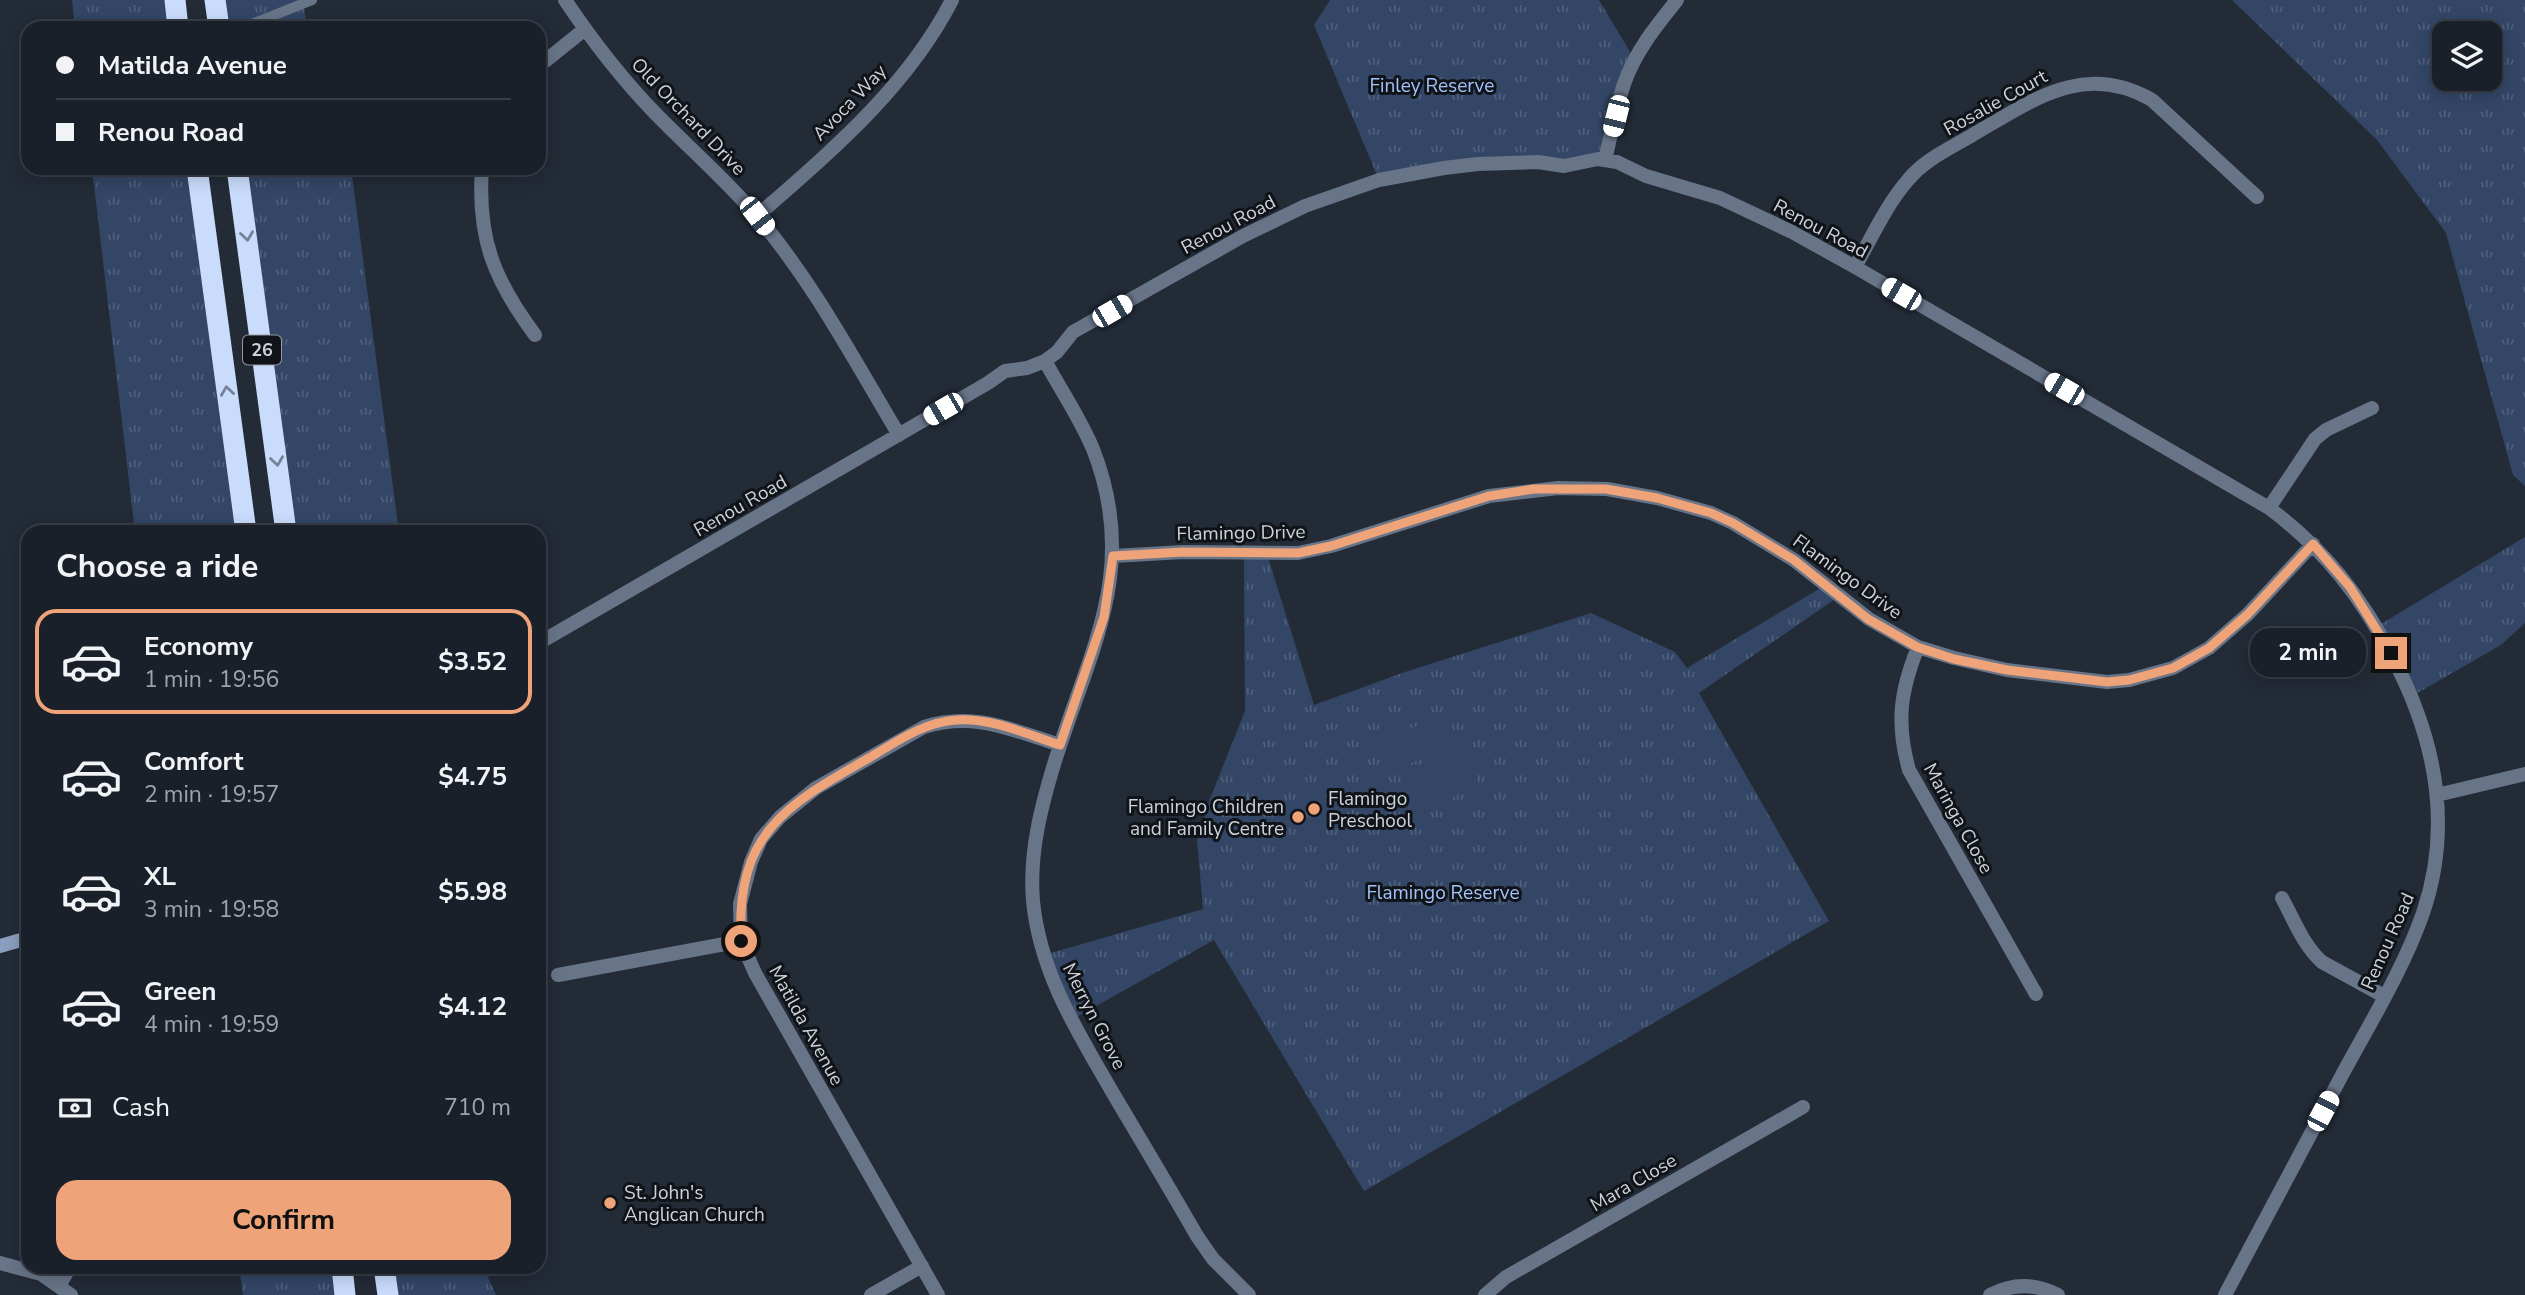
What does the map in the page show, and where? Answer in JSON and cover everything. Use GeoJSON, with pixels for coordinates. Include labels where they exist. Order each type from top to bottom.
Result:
{"type":"FeatureCollection","features":[{"type":"Feature","properties":{"kind":"highway"},"geometry":{"type":"LineString","coordinates":[[174,0],[177,21]]}},
{"type":"Feature","properties":{"kind":"highway"},"geometry":{"type":"LineString","coordinates":[[215,0],[218,21]]}},
{"type":"Feature","properties":{"kind":"highway","name":"26"},"geometry":{"type":"LineString","coordinates":[[198,175],[245,525]]}},
{"type":"Feature","properties":{"kind":"highway","name":"26"},"geometry":{"type":"LineString","coordinates":[[238,175],[285,525]]}},
{"type":"Feature","properties":{"kind":"highway"},"geometry":{"type":"LineString","coordinates":[[343,1274],[345,1295]]}},
{"type":"Feature","properties":{"kind":"highway"},"geometry":{"type":"LineString","coordinates":[[385,1274],[388,1295]]}},
{"type":"Feature","properties":{"kind":"street","name":"Old Orchard Drive"},"geometry":{"type":"LineString","coordinates":[[565,0],[584,29],[629,85],[757,216],[815,294],[899,435]]}},
{"type":"Feature","properties":{"kind":"street","name":"Avoca Way"},"geometry":{"type":"LineString","coordinates":[[757,216],[876,107],[912,61],[952,0]]}},
{"type":"Feature","properties":{"kind":"street"},"geometry":{"type":"LineString","coordinates":[[1605,160],[1623,87],[1631,68],[1644,43],[1677,0]]}},
{"type":"Feature","properties":{"kind":"street"},"geometry":{"type":"LineString","coordinates":[[546,60],[584,29]]}},
{"type":"Feature","properties":{"kind":"street","name":"Rosalie Court"},"geometry":{"type":"LineString","coordinates":[[1855,267],[1901,188],[1924,163],[2034,99],[2071,85],[2117,85],[2139,92],[2152,100],[2257,197]]}},
{"type":"Feature","properties":{"kind":"street","name":"Renou Road"},"geometry":{"type":"LineString","coordinates":[[546,639],[988,383],[1000,373],[1027,368],[1045,361],[1057,352],[1073,332],[1254,230],[1304,206],[1379,180],[1444,168],[1508,162],[1564,166],[1591,159],[1624,164],[1646,176],[1720,198],[1792,232],[1855,267],[2269,508],[2313,544],[2334,566],[2364,607],[2407,684],[2428,742],[2437,795],[2436,850],[2431,886],[2423,914],[2384,996],[2225,1295]]}},
{"type":"Feature","properties":{"kind":"street"},"geometry":{"type":"LineString","coordinates":[[482,175],[482,211],[489,254],[512,304],[535,335]]}},
{"type":"Feature","properties":{"kind":"street","name":"Merryn Grove"},"geometry":{"type":"LineString","coordinates":[[1045,361],[1085,432],[1097,462],[1108,505],[1113,556],[1104,617],[1038,817],[1032,877],[1039,937],[1056,989],[1078,1032],[1197,1236],[1213,1259],[1250,1295]]}},
{"type":"Feature","properties":{"kind":"street"},"geometry":{"type":"LineString","coordinates":[[2269,508],[2306,449],[2319,435],[2372,408]]}},
{"type":"Feature","properties":{"kind":"street","name":"Flamingo Drive"},"geometry":{"type":"LineString","coordinates":[[1113,556],[1183,552],[1298,553],[1331,546],[1489,496],[1534,489],[1606,489],[1657,498],[1711,513],[1733,523],[1794,560],[1868,619],[1917,647],[1988,667],[2107,682],[2152,675],[2173,668],[2209,648],[2248,614],[2313,544]]}},
{"type":"Feature","properties":{"kind":"street","name":"Maringa Close"},"geometry":{"type":"LineString","coordinates":[[1917,647],[1900,706],[1902,741],[1909,770],[2036,994]]}},
{"type":"Feature","properties":{"kind":"street","name":"Matilda Avenue"},"geometry":{"type":"LineString","coordinates":[[938,1295],[755,973],[741,941],[740,904],[744,882],[761,839],[780,817],[816,788],[905,737],[942,721],[977,720],[1060,745]]}},
{"type":"Feature","properties":{"kind":"street"},"geometry":{"type":"LineString","coordinates":[[2437,795],[2525,774]]}},
{"type":"Feature","properties":{"kind":"street"},"geometry":{"type":"LineString","coordinates":[[2282,898],[2315,956],[2384,996]]}},
{"type":"Feature","properties":{"kind":"street"},"geometry":{"type":"LineString","coordinates":[[0,946],[21,940]]}},
{"type":"Feature","properties":{"kind":"street"},"geometry":{"type":"LineString","coordinates":[[558,975],[741,941]]}},
{"type":"Feature","properties":{"kind":"street","name":"Mara Close"},"geometry":{"type":"LineString","coordinates":[[1485,1295],[1506,1277],[1803,1107]]}},
{"type":"Feature","properties":{"kind":"street"},"geometry":{"type":"LineString","coordinates":[[0,1263],[21,1269]]}},
{"type":"Feature","properties":{"kind":"street"},"geometry":{"type":"LineString","coordinates":[[871,1295],[922,1266]]}},
{"type":"Feature","properties":{"kind":"street"},"geometry":{"type":"LineString","coordinates":[[41,1274],[65,1290]]}},
{"type":"Feature","properties":{"kind":"street"},"geometry":{"type":"LineString","coordinates":[[1990,1295],[2021,1285],[2034,1286],[2058,1295]]}},
{"type":"Feature","properties":{"kind":"lane"},"geometry":{"type":"LineString","coordinates":[[260,21],[312,0]]}},
{"type":"Feature","properties":{"kind":"green space"},"geometry":{"type":"Polygon","coordinates":[[[72,0],[170,0],[173,21],[74,21],[72,0]]]}},
{"type":"Feature","properties":{"kind":"green space"},"geometry":{"type":"Polygon","coordinates":[[[215,0],[303,0],[306,21],[218,21],[215,0]]]}},
{"type":"Feature","properties":{"kind":"green space","name":"Finley Reserve"},"geometry":{"type":"Polygon","coordinates":[[[1330,0],[1599,0],[1635,60],[1605,160],[1538,162],[1379,180],[1314,25],[1330,0]]]}},
{"type":"Feature","properties":{"kind":"green space"},"geometry":{"type":"Polygon","coordinates":[[[2232,0],[2525,0],[2525,486],[2513,475],[2446,233],[2377,140],[2232,0]]]}},
{"type":"Feature","properties":{"kind":"green space"},"geometry":{"type":"Polygon","coordinates":[[[93,175],[194,175],[243,525],[134,525],[93,175]]]}},
{"type":"Feature","properties":{"kind":"green space"},"geometry":{"type":"Polygon","coordinates":[[[238,175],[352,175],[398,525],[285,525],[238,175]]]}},
{"type":"Feature","properties":{"kind":"green space"},"geometry":{"type":"Polygon","coordinates":[[[2525,537],[2525,623],[2501,645],[2412,696],[2376,627],[2525,537]]]}},
{"type":"Feature","properties":{"kind":"green space","name":"Flamingo Reserve"},"geometry":{"type":"Polygon","coordinates":[[[1244,554],[1267,554],[1314,705],[1405,672],[1591,613],[1675,652],[1687,668],[1824,586],[1838,597],[1699,693],[1829,921],[1364,1191],[1214,940],[1071,1020],[1044,955],[1203,909],[1197,840],[1210,799],[1245,711],[1244,554]]]}},
{"type":"Feature","properties":{"kind":"green space"},"geometry":{"type":"Polygon","coordinates":[[[1444,713],[1457,741],[1395,771],[1381,743],[1444,713]]]}},
{"type":"Feature","properties":{"kind":"green space"},"geometry":{"type":"Polygon","coordinates":[[[1464,754],[1478,785],[1416,815],[1402,785],[1464,754]]]}},
{"type":"Feature","properties":{"kind":"green space"},"geometry":{"type":"Polygon","coordinates":[[[240,1274],[343,1274],[345,1295],[243,1295],[240,1274]]]}},
{"type":"Feature","properties":{"kind":"green space"},"geometry":{"type":"Polygon","coordinates":[[[385,1274],[486,1274],[496,1295],[388,1295],[385,1274]]]}},
{"type":"Feature","properties":{"kind":"place","name":"Flamingo Preschool"},"geometry":{"type":"Point","coordinates":[1314,809]}},
{"type":"Feature","properties":{"kind":"place","name":"Flamingo Children and Family Centre"},"geometry":{"type":"Point","coordinates":[1298,817]}},
{"type":"Feature","properties":{"kind":"place","name":"St. John's Anglican Church"},"geometry":{"type":"Point","coordinates":[610,1203]}},
{"type":"Feature","properties":{"kind":"route"},"geometry":{"type":"LineString","coordinates":[[741,941],[740,904],[744,882],[761,839],[796,802],[816,788],[905,737],[942,721],[977,720],[1060,745],[1104,617],[1113,556],[1183,552],[1298,553],[1331,546],[1489,496],[1534,489],[1606,489],[1657,498],[1711,513],[1733,523],[1794,560],[1868,619],[1917,647],[1979,665],[2107,682],[2129,680],[2173,668],[2192,659],[2224,636],[2313,544],[2350,587],[2391,653]]}}]}
